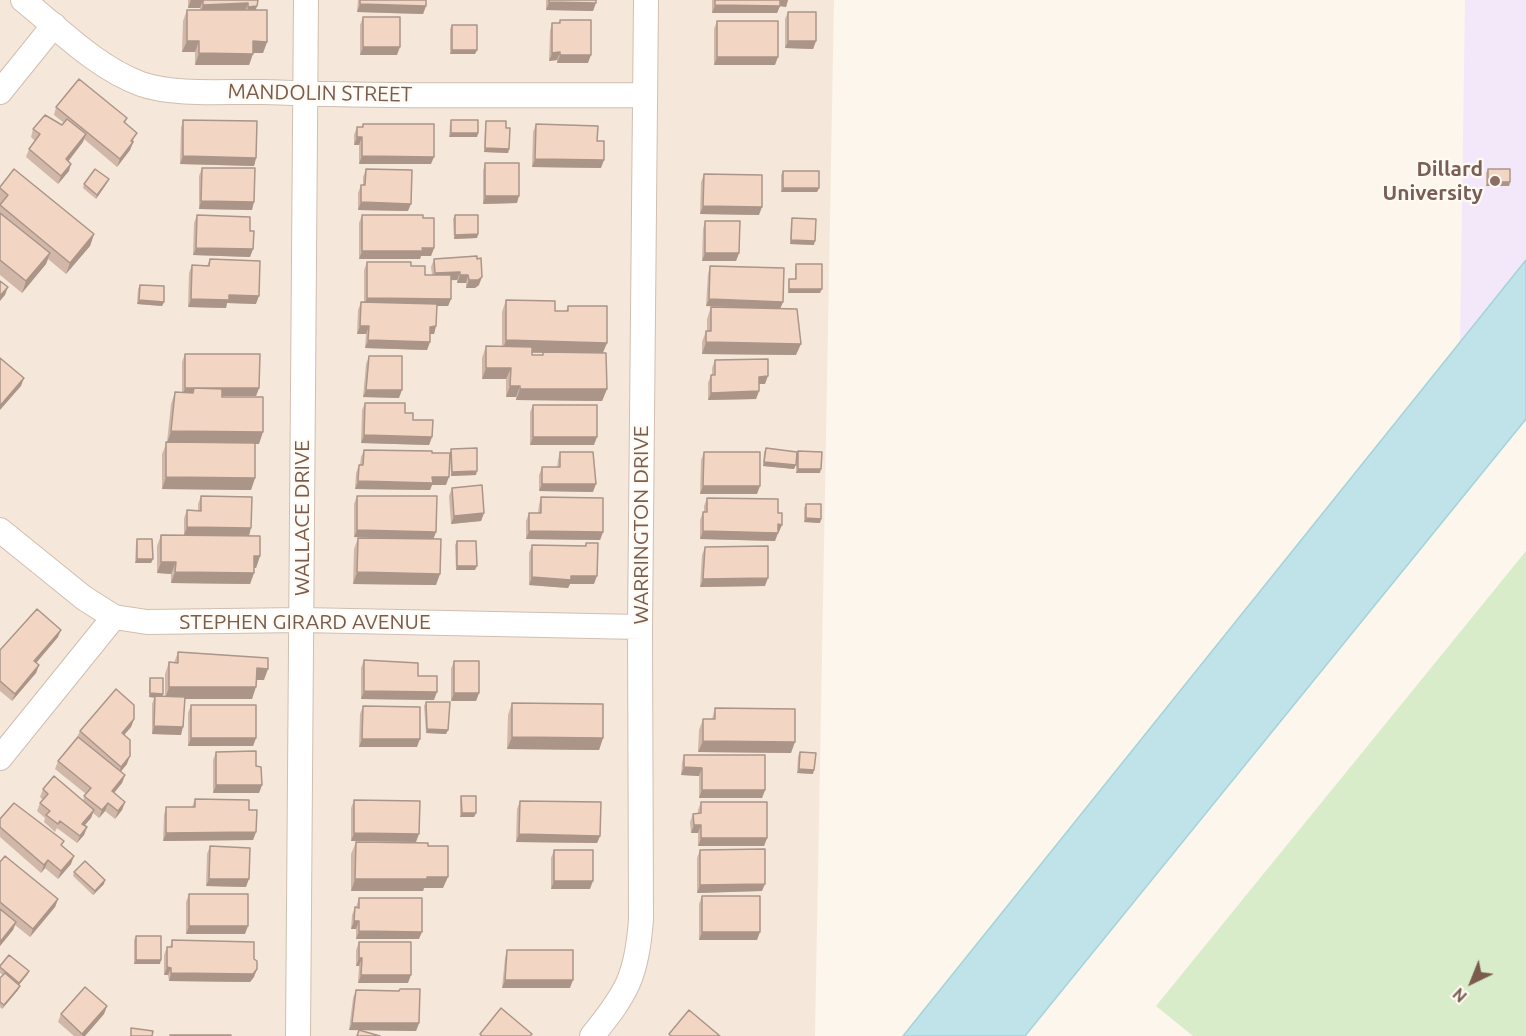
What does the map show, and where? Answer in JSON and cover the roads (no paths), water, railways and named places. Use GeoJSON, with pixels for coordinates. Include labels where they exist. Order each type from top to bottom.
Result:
{"type":"FeatureCollection","features":[{"type":"Feature","properties":{"kind":"street","name":"MANDOLIN STREET"},"geometry":{"type":"LineString","coordinates":[[23,0],[93,57],[142,84],[166,89],[305,94],[644,95]]}},
{"type":"Feature","properties":{"kind":"street","name":"WALLACE DRIVE"},"geometry":{"type":"LineString","coordinates":[[298,1036],[306,0]]}},
{"type":"Feature","properties":{"kind":"street","name":"WARRINGTON DRIVE"},"geometry":{"type":"LineString","coordinates":[[592,1036],[622,995],[639,956],[641,920],[640,627],[646,0]]}},
{"type":"Feature","properties":{"kind":"street"},"geometry":{"type":"LineString","coordinates":[[0,92],[54,25]]}},
{"type":"Feature","properties":{"kind":"street","name":"STEPHEN GIRARD AVENUE"},"geometry":{"type":"LineString","coordinates":[[0,530],[84,598],[114,616],[147,622],[302,620],[640,627]]}},
{"type":"Feature","properties":{"kind":"street"},"geometry":{"type":"LineString","coordinates":[[0,758],[114,616]]}},
{"type":"Feature","properties":{"kind":"water"},"geometry":{"type":"Polygon","coordinates":[[[1526,260],[1526,419],[1025,1036],[903,1036],[1526,260]]]}},
{"type":"Feature","properties":{"kind":"place","name":"Dillard University"},"geometry":{"type":"Point","coordinates":[1495,181]}}]}
